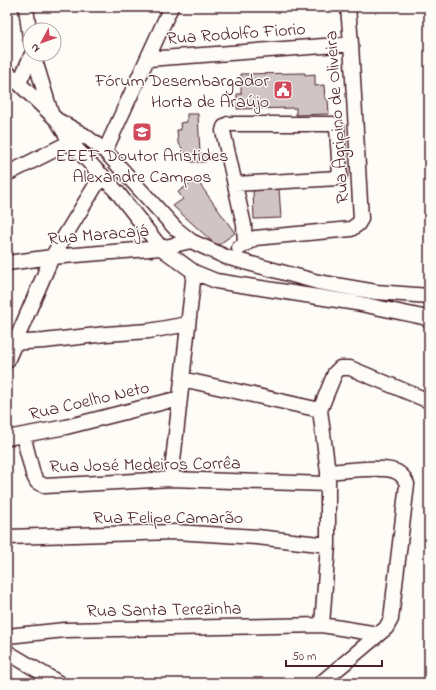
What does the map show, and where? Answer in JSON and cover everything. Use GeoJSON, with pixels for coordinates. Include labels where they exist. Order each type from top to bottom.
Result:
{"type":"FeatureCollection","features":[{"type":"Feature","properties":{"kind":"street"},"geometry":{"type":"LineString","coordinates":[[26,7],[28,22]]}},
{"type":"Feature","properties":{"kind":"street"},"geometry":{"type":"LineString","coordinates":[[105,151],[171,7]]}},
{"type":"Feature","properties":{"kind":"street","name":"Rua Agripino de Oliveira"},"geometry":{"type":"LineString","coordinates":[[245,244],[255,238],[351,229],[358,224],[361,219],[348,7]]}},
{"type":"Feature","properties":{"kind":"street","name":"Rua Rodolfo Fiorio"},"geometry":{"type":"LineString","coordinates":[[148,58],[351,44]]}},
{"type":"Feature","properties":{"kind":"street"},"geometry":{"type":"LineString","coordinates":[[19,83],[29,62]]}},
{"type":"Feature","properties":{"kind":"street"},"geometry":{"type":"LineString","coordinates":[[36,62],[54,117],[84,135],[105,151],[175,228],[191,241],[226,257],[321,282],[376,292],[429,296]]}},
{"type":"Feature","properties":{"kind":"street"},"geometry":{"type":"LineString","coordinates":[[7,72],[54,117],[71,143],[118,193],[161,248],[194,272],[216,281],[356,303],[423,317],[429,320]]}},
{"type":"Feature","properties":{"kind":"street"},"geometry":{"type":"LineString","coordinates":[[226,257],[245,244],[244,225],[223,131],[224,127],[228,124],[333,124],[337,128],[340,175],[338,178],[235,184]]}},
{"type":"Feature","properties":{"kind":"street"},"geometry":{"type":"LineString","coordinates":[[7,174],[71,143],[84,135]]}},
{"type":"Feature","properties":{"kind":"street"},"geometry":{"type":"LineString","coordinates":[[7,362],[11,342],[52,257],[102,175]]}},
{"type":"Feature","properties":{"kind":"street","name":"Rua Maracajá"},"geometry":{"type":"LineString","coordinates":[[7,263],[52,257],[161,248],[191,241]]}},
{"type":"Feature","properties":{"kind":"street"},"geometry":{"type":"LineString","coordinates":[[171,480],[194,272]]}},
{"type":"Feature","properties":{"kind":"street"},"geometry":{"type":"LineString","coordinates":[[315,297],[319,291],[321,282]]}},
{"type":"Feature","properties":{"kind":"street"},"geometry":{"type":"LineString","coordinates":[[321,282],[356,303]]}},
{"type":"Feature","properties":{"kind":"street"},"geometry":{"type":"LineString","coordinates":[[11,342],[44,341],[149,331],[188,324]]}},
{"type":"Feature","properties":{"kind":"street"},"geometry":{"type":"LineString","coordinates":[[322,626],[328,545],[328,478],[320,410],[334,374],[340,368],[350,368],[429,401]]}},
{"type":"Feature","properties":{"kind":"street"},"geometry":{"type":"LineString","coordinates":[[182,379],[320,410]]}},
{"type":"Feature","properties":{"kind":"street","name":"Rua Coelho Neto"},"geometry":{"type":"LineString","coordinates":[[7,438],[66,428],[180,398]]}},
{"type":"Feature","properties":{"kind":"street","name":"Rua José Medeiros Corrêa"},"geometry":{"type":"LineString","coordinates":[[23,435],[33,474],[37,482],[45,486],[171,480],[328,478],[383,468],[396,470],[403,476],[407,484],[391,619],[386,628],[378,634]]}},
{"type":"Feature","properties":{"kind":"street","name":"Rua Felipe Camarão"},"geometry":{"type":"LineString","coordinates":[[7,537],[175,532],[257,537],[328,545]]}},
{"type":"Feature","properties":{"kind":"street","name":"Rua Santa Terezinha"},"geometry":{"type":"LineString","coordinates":[[7,636],[65,630],[322,626],[378,634]]}},
{"type":"Feature","properties":{"kind":"street"},"geometry":{"type":"LineString","coordinates":[[321,683],[378,634]]}},
{"type":"Feature","properties":{"kind":"street"},"geometry":{"type":"LineString","coordinates":[[7,652],[59,683]]}},
{"type":"Feature","properties":{"kind":"building","name":"Fórum Desembargador Horta de Araújo"},"geometry":{"type":"Polygon","coordinates":[[[305,73],[305,75],[315,74],[315,86],[324,85],[325,99],[328,99],[329,114],[296,115],[296,108],[237,109],[237,94],[241,94],[241,74],[305,73]]]}},
{"type":"Feature","properties":{"kind":"building"},"geometry":{"type":"Polygon","coordinates":[[[187,114],[198,114],[200,154],[210,153],[205,162],[191,162],[178,142],[177,130],[181,130],[180,123],[187,122],[187,114]]]}},
{"type":"Feature","properties":{"kind":"building"},"geometry":{"type":"Polygon","coordinates":[[[196,179],[235,233],[217,246],[173,206],[183,199],[178,192],[196,179]]]}},
{"type":"Feature","properties":{"kind":"building"},"geometry":{"type":"Polygon","coordinates":[[[279,189],[281,218],[254,219],[253,190],[279,189]]]}},
{"type":"Feature","properties":{"kind":"place","name":"Fórum Desembargador Horta de Araújo"},"geometry":{"type":"Point","coordinates":[283,90]}},
{"type":"Feature","properties":{"kind":"place","name":"EEEF Doutor Aristides Alexandre Campos"},"geometry":{"type":"Point","coordinates":[142,132]}}]}
